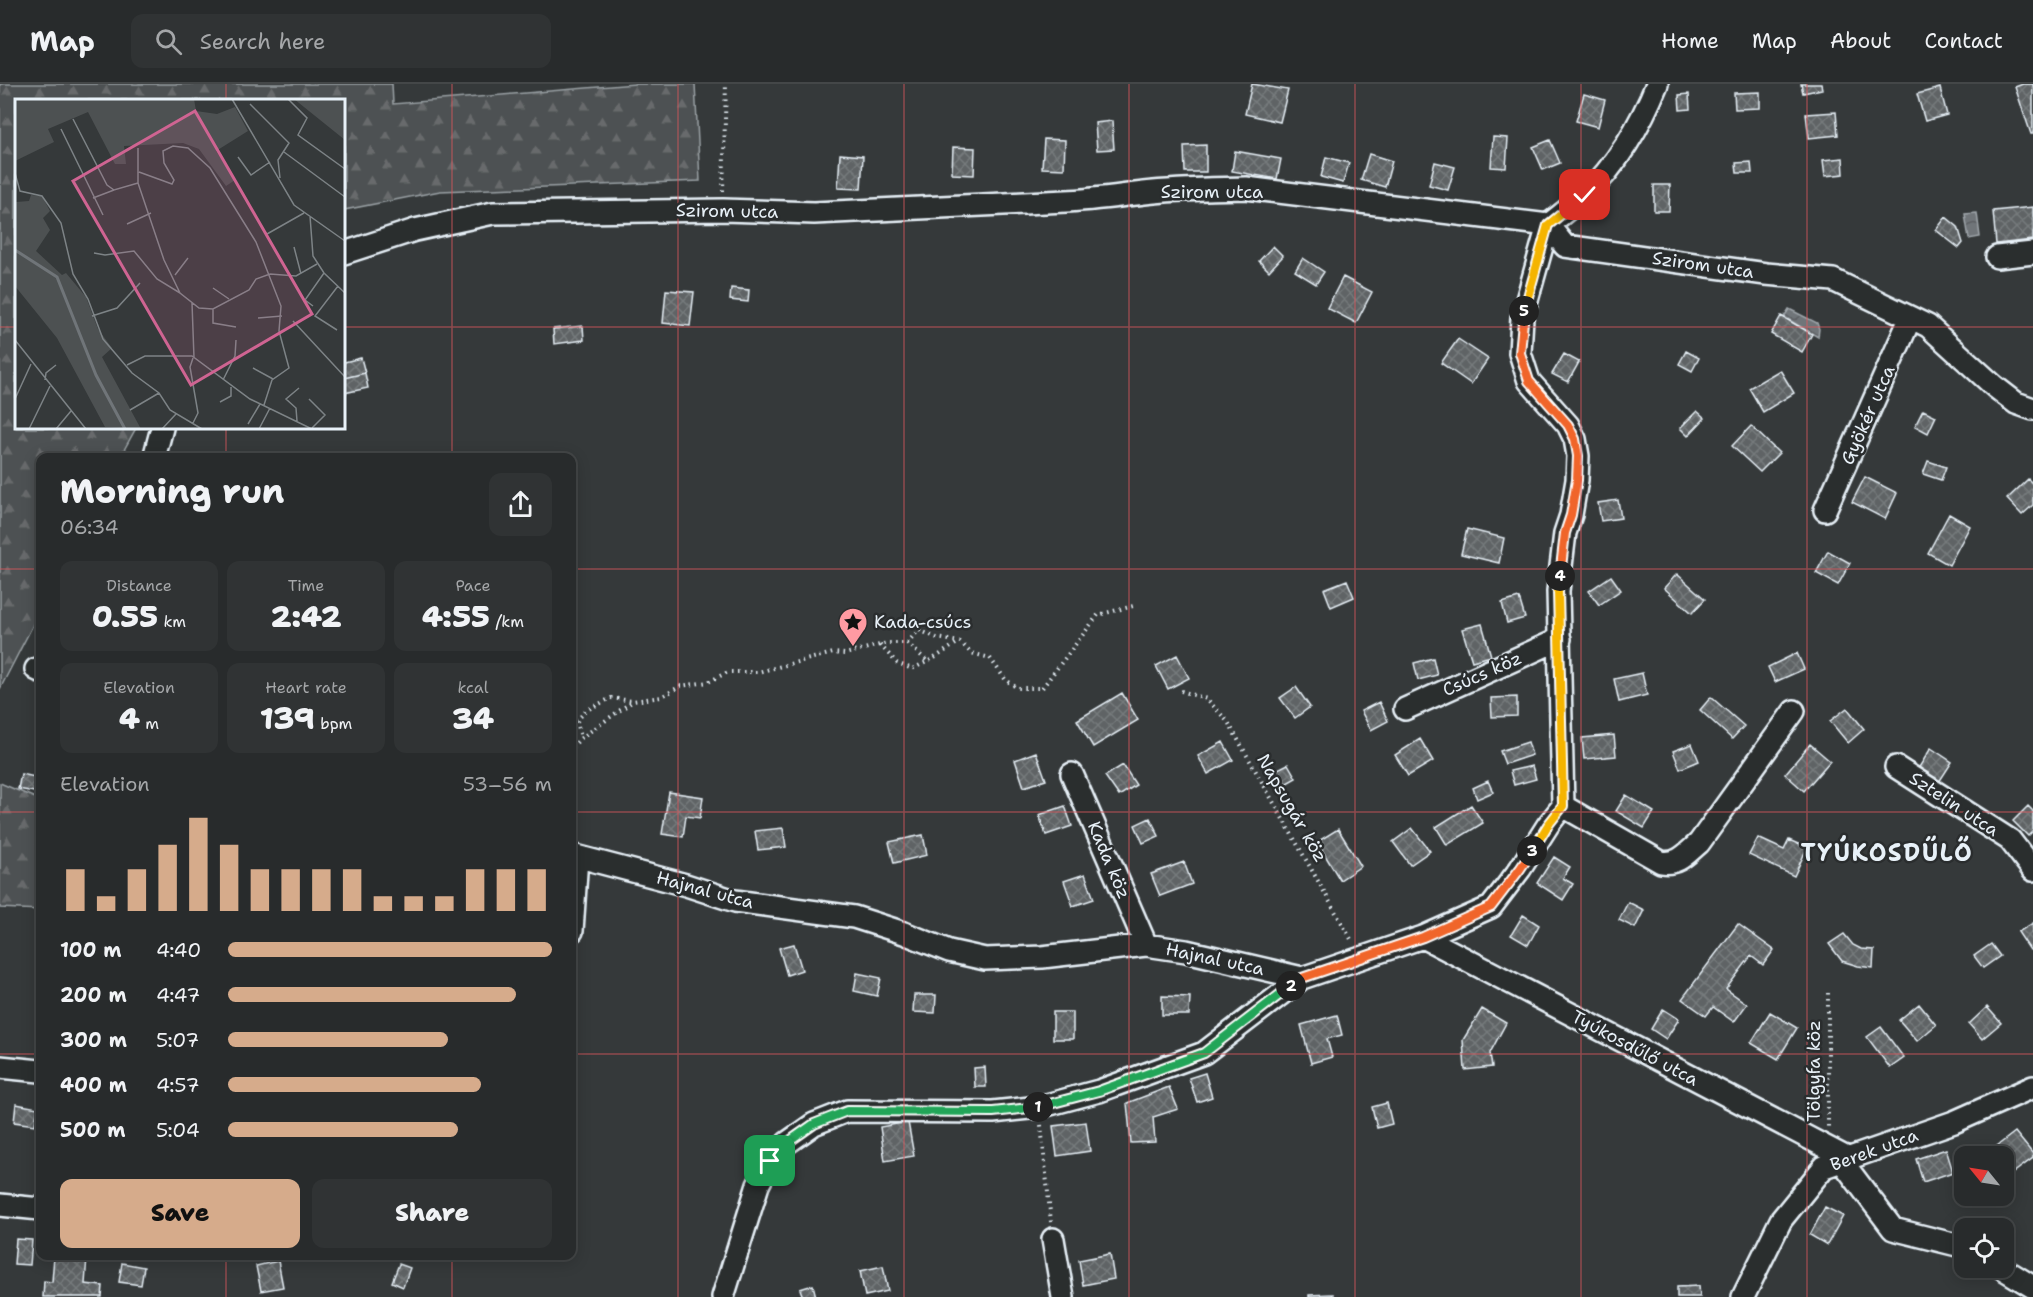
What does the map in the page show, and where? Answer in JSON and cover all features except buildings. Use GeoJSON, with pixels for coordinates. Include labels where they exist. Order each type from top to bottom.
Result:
{"type":"FeatureCollection","features":[{"type":"Feature","properties":{"kind":"street"},"geometry":{"type":"LineString","coordinates":[[723,1297],[758,1185],[770,1161],[787,1143],[814,1124],[847,1111],[993,1112],[1039,1107],[1099,1091],[1204,1053],[1302,978],[1423,937],[1491,907],[1563,806],[1558,591],[1561,557],[1577,480],[1578,456],[1575,439],[1568,425],[1529,381],[1520,353],[1522,318],[1548,225],[1585,195],[1618,158],[1657,84]]}},
{"type":"Feature","properties":{"kind":"street","name":"Szirom utca"},"geometry":{"type":"LineString","coordinates":[[345,253],[415,230],[494,213],[723,210],[814,213],[1086,200],[1197,189],[1246,188],[1548,225],[1565,246],[1766,274],[1833,280],[1910,319],[1929,326],[1994,386],[2016,402],[2033,409]]}},
{"type":"Feature","properties":{"kind":"street"},"geometry":{"type":"LineString","coordinates":[[1997,257],[2033,253]]}},
{"type":"Feature","properties":{"kind":"street","name":"Gyökér utca"},"geometry":{"type":"LineString","coordinates":[[1825,510],[1910,319]]}},
{"type":"Feature","properties":{"kind":"street"},"geometry":{"type":"LineString","coordinates":[[155,453],[162,429]]}},
{"type":"Feature","properties":{"kind":"street","name":"Csúcs köz"},"geometry":{"type":"LineString","coordinates":[[1405,710],[1560,639]]}},
{"type":"Feature","properties":{"kind":"street"},"geometry":{"type":"LineString","coordinates":[[1563,806],[1661,862],[1671,864],[1699,843],[1794,711]]}},
{"type":"Feature","properties":{"kind":"street","name":"Sztelin utca"},"geometry":{"type":"LineString","coordinates":[[1896,767],[2010,840],[2033,870]]}},
{"type":"Feature","properties":{"kind":"street","name":"Kada köz"},"geometry":{"type":"LineString","coordinates":[[1072,774],[1146,945]]}},
{"type":"Feature","properties":{"kind":"street","name":"Hajnal utca"},"geometry":{"type":"LineString","coordinates":[[576,857],[664,879],[735,901],[854,917],[949,951],[985,959],[1042,957],[1146,945],[1186,951],[1302,978]]}},
{"type":"Feature","properties":{"kind":"street","name":"Tyúkosdűlő utca"},"geometry":{"type":"LineString","coordinates":[[1423,937],[1839,1156],[1893,1229],[1954,1244]]}},
{"type":"Feature","properties":{"kind":"street"},"geometry":{"type":"LineString","coordinates":[[0,1067],[36,1071]]}},
{"type":"Feature","properties":{"kind":"street","name":"Berek utca"},"geometry":{"type":"LineString","coordinates":[[1743,1297],[1781,1220],[1824,1167],[1839,1156],[1954,1122],[2033,1087]]}},
{"type":"Feature","properties":{"kind":"street"},"geometry":{"type":"LineString","coordinates":[[0,1205],[36,1209]]}},
{"type":"Feature","properties":{"kind":"street"},"geometry":{"type":"LineString","coordinates":[[1053,1239],[1063,1297]]}},
{"type":"Feature","properties":{"kind":"street"},"geometry":{"type":"LineString","coordinates":[[2014,1275],[2033,1287]]}},
{"type":"Feature","properties":{"kind":"path"},"geometry":{"type":"LineString","coordinates":[[723,210],[726,84]]}},
{"type":"Feature","properties":{"kind":"path"},"geometry":{"type":"LineString","coordinates":[[580,738],[576,720],[587,710],[611,698],[633,701],[661,697],[681,686],[708,682],[728,672],[758,672],[833,653],[845,654],[880,645],[907,643],[919,630],[937,638],[960,642],[971,653],[990,658],[1005,679],[1017,688],[1042,688],[1098,615],[1137,605]]}},
{"type":"Feature","properties":{"kind":"path"},"geometry":{"type":"LineString","coordinates":[[880,645],[897,663],[912,669],[960,642]]}},
{"type":"Feature","properties":{"kind":"path"},"geometry":{"type":"LineString","coordinates":[[907,643],[928,662]]}},
{"type":"Feature","properties":{"kind":"path","name":"Napsugár köz"},"geometry":{"type":"LineString","coordinates":[[1181,691],[1207,699],[1228,722],[1361,958]]}},
{"type":"Feature","properties":{"kind":"path"},"geometry":{"type":"LineString","coordinates":[[576,742],[633,701]]}},
{"type":"Feature","properties":{"kind":"path","name":"Tölgyfa köz"},"geometry":{"type":"LineString","coordinates":[[1828,993],[1827,1086],[1839,1156]]}},
{"type":"Feature","properties":{"kind":"path"},"geometry":{"type":"LineString","coordinates":[[1039,1107],[1053,1239]]}},
{"type":"Feature","properties":{"kind":"green space"},"geometry":{"type":"Polygon","coordinates":[[[0,84],[392,84],[393,104],[635,84],[695,84],[700,181],[440,191],[345,210],[345,99],[15,99],[15,429],[135,429],[122,453],[36,453],[36,619],[0,689],[0,84]]]}},
{"type":"Feature","properties":{"kind":"green space"},"geometry":{"type":"Polygon","coordinates":[[[0,783],[36,798],[36,910],[0,908],[0,783]]]}},
{"type":"Feature","properties":{"kind":"water"},"geometry":{"type":"Polygon","coordinates":[[[1977,213],[1980,237],[1969,239],[1965,214],[1977,213]]]}},
{"type":"Feature","properties":{"kind":"water"},"geometry":{"type":"Polygon","coordinates":[[[1789,309],[1817,323],[1818,337],[1784,317],[1789,309]]]}},
{"type":"Feature","properties":{"kind":"place","name":"Kada-csúcs"},"geometry":{"type":"Point","coordinates":[853,648]}},
{"type":"Feature","properties":{"kind":"district","name":"TYÚKOSDŰLŐ"},"geometry":{"type":"Point","coordinates":[1887,853]}},
{"type":"Feature","properties":{"kind":"route"},"geometry":{"type":"LineString","coordinates":[[770,1161],[787,1143],[814,1124],[847,1111],[993,1112],[1039,1107],[1099,1091],[1204,1053],[1302,978],[1423,937],[1491,907],[1563,806],[1558,591],[1565,533],[1571,515],[1577,480],[1578,456],[1575,439],[1568,425],[1529,381],[1520,353],[1522,318],[1548,225],[1585,195]]}}]}
